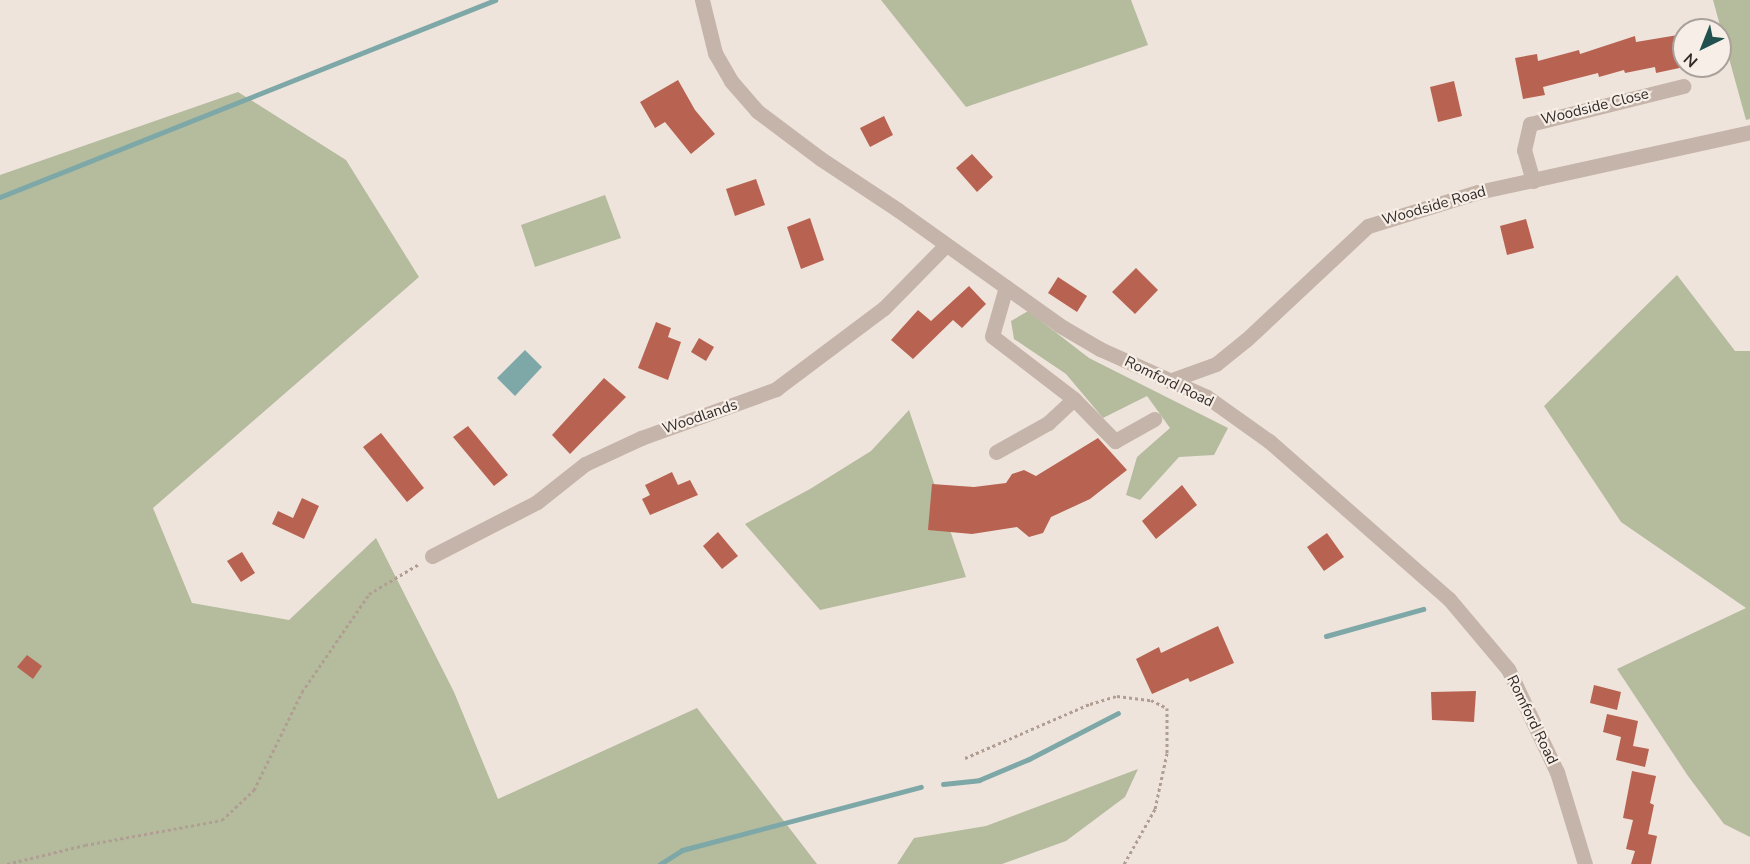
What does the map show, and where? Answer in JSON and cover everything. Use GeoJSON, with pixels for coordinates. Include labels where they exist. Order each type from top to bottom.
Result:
{"type":"FeatureCollection","features":[{"type":"Feature","properties":{"kind":"street","name":"Romford Road"},"geometry":{"type":"LineString","coordinates":[[702,0],[715,53],[731,81],[757,111],[945,246],[1079,337],[1207,397],[1269,441],[1449,599],[1508,669],[1557,772],[1585,864]]}},
{"type":"Feature","properties":{"kind":"street","name":"Woodside Close"},"geometry":{"type":"LineString","coordinates":[[1533,181],[1524,150],[1530,124],[1683,86]]}},
{"type":"Feature","properties":{"kind":"street","name":"Woodside Road"},"geometry":{"type":"LineString","coordinates":[[1169,381],[1216,364],[1368,226],[1478,192],[1750,132]]}},
{"type":"Feature","properties":{"kind":"street","name":"Woodlands"},"geometry":{"type":"LineString","coordinates":[[432,556],[537,502],[594,460],[640,438],[776,389],[885,308],[945,246]]}},
{"type":"Feature","properties":{"kind":"street"},"geometry":{"type":"LineString","coordinates":[[1006,287],[992,336],[1074,399],[1115,441],[1154,419]]}},
{"type":"Feature","properties":{"kind":"street"},"geometry":{"type":"LineString","coordinates":[[996,452],[1048,423],[1074,399]]}},
{"type":"Feature","properties":{"kind":"path"},"geometry":{"type":"LineString","coordinates":[[7,864],[108,840],[222,820],[254,790],[302,692],[369,594],[432,556]]}},
{"type":"Feature","properties":{"kind":"path"},"geometry":{"type":"LineString","coordinates":[[965,758],[1090,704],[1117,696],[1151,700],[1167,708],[1167,753],[1155,808],[1124,864]]}},
{"type":"Feature","properties":{"kind":"green space"},"geometry":{"type":"Polygon","coordinates":[[[881,0],[1131,0],[1148,45],[966,107],[881,0]]]}},
{"type":"Feature","properties":{"kind":"green space"},"geometry":{"type":"Polygon","coordinates":[[[1713,0],[1750,0],[1750,119],[1746,120],[1732,69],[1732,18],[1718,18],[1713,0]]]}},
{"type":"Feature","properties":{"kind":"green space"},"geometry":{"type":"Polygon","coordinates":[[[238,92],[346,160],[419,277],[153,508],[192,603],[289,620],[376,538],[454,692],[498,799],[697,708],[817,864],[0,864],[0,175],[238,92]]]}},
{"type":"Feature","properties":{"kind":"green space"},"geometry":{"type":"Polygon","coordinates":[[[605,195],[621,238],[535,267],[521,225],[605,195]]]}},
{"type":"Feature","properties":{"kind":"green space"},"geometry":{"type":"Polygon","coordinates":[[[1677,275],[1735,351],[1750,351],[1750,837],[1724,824],[1688,776],[1617,669],[1746,608],[1621,522],[1544,406],[1677,275]]]}},
{"type":"Feature","properties":{"kind":"green space"},"geometry":{"type":"Polygon","coordinates":[[[1028,311],[1089,358],[1228,428],[1214,455],[1179,457],[1140,500],[1126,495],[1137,457],[1170,428],[1147,396],[1103,418],[1066,374],[1014,339],[1011,321],[1028,311]]]}},
{"type":"Feature","properties":{"kind":"green space"},"geometry":{"type":"Polygon","coordinates":[[[909,410],[966,577],[820,610],[745,524],[810,489],[871,451],[909,410]]]}},
{"type":"Feature","properties":{"kind":"green space"},"geometry":{"type":"Polygon","coordinates":[[[1138,769],[1125,797],[1066,841],[1002,864],[897,864],[914,838],[986,826],[1138,769]]]}},
{"type":"Feature","properties":{"kind":"water"},"geometry":{"type":"Polygon","coordinates":[[[525,350],[542,367],[515,396],[497,378],[525,350]]]}},
{"type":"Feature","properties":{"kind":"building"},"geometry":{"type":"Polygon","coordinates":[[[1635,36],[1636,42],[1672,36],[1672,70],[1656,73],[1655,67],[1625,73],[1624,70],[1599,77],[1598,73],[1543,87],[1545,95],[1523,99],[1515,58],[1537,54],[1538,61],[1579,50],[1580,54],[1635,36]]]}},
{"type":"Feature","properties":{"kind":"building"},"geometry":{"type":"Polygon","coordinates":[[[678,80],[695,110],[715,134],[691,154],[665,122],[655,128],[640,102],[678,80]]]}},
{"type":"Feature","properties":{"kind":"building"},"geometry":{"type":"Polygon","coordinates":[[[1454,81],[1462,116],[1438,122],[1430,87],[1454,81]]]}},
{"type":"Feature","properties":{"kind":"building"},"geometry":{"type":"Polygon","coordinates":[[[884,116],[893,135],[870,147],[860,128],[884,116]]]}},
{"type":"Feature","properties":{"kind":"building"},"geometry":{"type":"Polygon","coordinates":[[[972,154],[993,177],[977,192],[956,168],[972,154]]]}},
{"type":"Feature","properties":{"kind":"building"},"geometry":{"type":"Polygon","coordinates":[[[756,179],[765,205],[735,216],[726,189],[756,179]]]}},
{"type":"Feature","properties":{"kind":"building"},"geometry":{"type":"Polygon","coordinates":[[[810,218],[824,260],[801,269],[787,227],[810,218]]]}},
{"type":"Feature","properties":{"kind":"building"},"geometry":{"type":"Polygon","coordinates":[[[1526,219],[1534,248],[1507,255],[1500,226],[1526,219]]]}},
{"type":"Feature","properties":{"kind":"building"},"geometry":{"type":"Polygon","coordinates":[[[1136,268],[1158,290],[1135,314],[1112,292],[1136,268]]]}},
{"type":"Feature","properties":{"kind":"building"},"geometry":{"type":"Polygon","coordinates":[[[1058,277],[1087,296],[1077,312],[1048,293],[1058,277]]]}},
{"type":"Feature","properties":{"kind":"building"},"geometry":{"type":"Polygon","coordinates":[[[969,286],[986,304],[962,328],[953,320],[913,359],[891,340],[918,310],[931,321],[969,286]]]}},
{"type":"Feature","properties":{"kind":"building"},"geometry":{"type":"Polygon","coordinates":[[[656,322],[671,328],[668,337],[681,342],[668,380],[638,368],[656,322]]]}},
{"type":"Feature","properties":{"kind":"building"},"geometry":{"type":"Polygon","coordinates":[[[699,338],[714,347],[706,361],[691,352],[699,338]]]}},
{"type":"Feature","properties":{"kind":"building"},"geometry":{"type":"Polygon","coordinates":[[[604,378],[626,397],[570,454],[552,435],[604,378]]]}},
{"type":"Feature","properties":{"kind":"building"},"geometry":{"type":"Polygon","coordinates":[[[468,426],[508,475],[494,486],[453,437],[468,426]]]}},
{"type":"Feature","properties":{"kind":"building"},"geometry":{"type":"Polygon","coordinates":[[[381,433],[424,488],[407,502],[363,447],[381,433]]]}},
{"type":"Feature","properties":{"kind":"building"},"geometry":{"type":"Polygon","coordinates":[[[1098,438],[1127,470],[1090,499],[1051,517],[1043,533],[1029,537],[1017,527],[972,534],[928,530],[932,484],[974,487],[1006,483],[1012,474],[1024,470],[1036,476],[1098,438]]]}},
{"type":"Feature","properties":{"kind":"building"},"geometry":{"type":"Polygon","coordinates":[[[672,472],[678,485],[690,480],[698,495],[650,515],[642,499],[650,495],[645,485],[672,472]]]}},
{"type":"Feature","properties":{"kind":"building"},"geometry":{"type":"Polygon","coordinates":[[[1182,485],[1197,505],[1156,539],[1142,521],[1182,485]]]}},
{"type":"Feature","properties":{"kind":"building"},"geometry":{"type":"Polygon","coordinates":[[[302,498],[319,506],[304,539],[272,524],[278,511],[293,518],[302,498]]]}},
{"type":"Feature","properties":{"kind":"building"},"geometry":{"type":"Polygon","coordinates":[[[718,532],[738,556],[722,569],[703,546],[718,532]]]}},
{"type":"Feature","properties":{"kind":"building"},"geometry":{"type":"Polygon","coordinates":[[[1327,533],[1344,557],[1324,571],[1307,547],[1327,533]]]}},
{"type":"Feature","properties":{"kind":"building"},"geometry":{"type":"Polygon","coordinates":[[[242,552],[255,573],[241,582],[227,561],[242,552]]]}},
{"type":"Feature","properties":{"kind":"building"},"geometry":{"type":"Polygon","coordinates":[[[1218,626],[1234,663],[1190,682],[1188,678],[1152,694],[1136,659],[1159,647],[1161,653],[1218,626]]]}},
{"type":"Feature","properties":{"kind":"building"},"geometry":{"type":"Polygon","coordinates":[[[27,655],[42,666],[33,679],[17,667],[27,655]]]}},
{"type":"Feature","properties":{"kind":"building"},"geometry":{"type":"Polygon","coordinates":[[[1594,685],[1621,692],[1617,710],[1590,703],[1594,685]]]}},
{"type":"Feature","properties":{"kind":"building"},"geometry":{"type":"Polygon","coordinates":[[[1476,691],[1474,722],[1432,720],[1431,692],[1476,691]]]}},
{"type":"Feature","properties":{"kind":"building"},"geometry":{"type":"Polygon","coordinates":[[[1607,714],[1638,721],[1633,746],[1649,749],[1645,767],[1616,760],[1621,737],[1603,732],[1607,714]]]}},
{"type":"Feature","properties":{"kind":"building"},"geometry":{"type":"Polygon","coordinates":[[[1632,771],[1656,776],[1650,803],[1654,805],[1648,834],[1657,836],[1651,864],[1631,864],[1635,851],[1626,849],[1633,820],[1623,818],[1632,771]]]}},
{"type":"Feature","properties":{"kind":"waterway"},"geometry":{"type":"LineString","coordinates":[[0,197],[495,0]]}},
{"type":"Feature","properties":{"kind":"waterway"},"geometry":{"type":"LineString","coordinates":[[1326,636],[1423,609]]}},
{"type":"Feature","properties":{"kind":"waterway"},"geometry":{"type":"LineString","coordinates":[[943,784],[979,780],[1029,759],[1118,713]]}},
{"type":"Feature","properties":{"kind":"waterway"},"geometry":{"type":"LineString","coordinates":[[660,864],[682,850],[921,787]]}}]}
